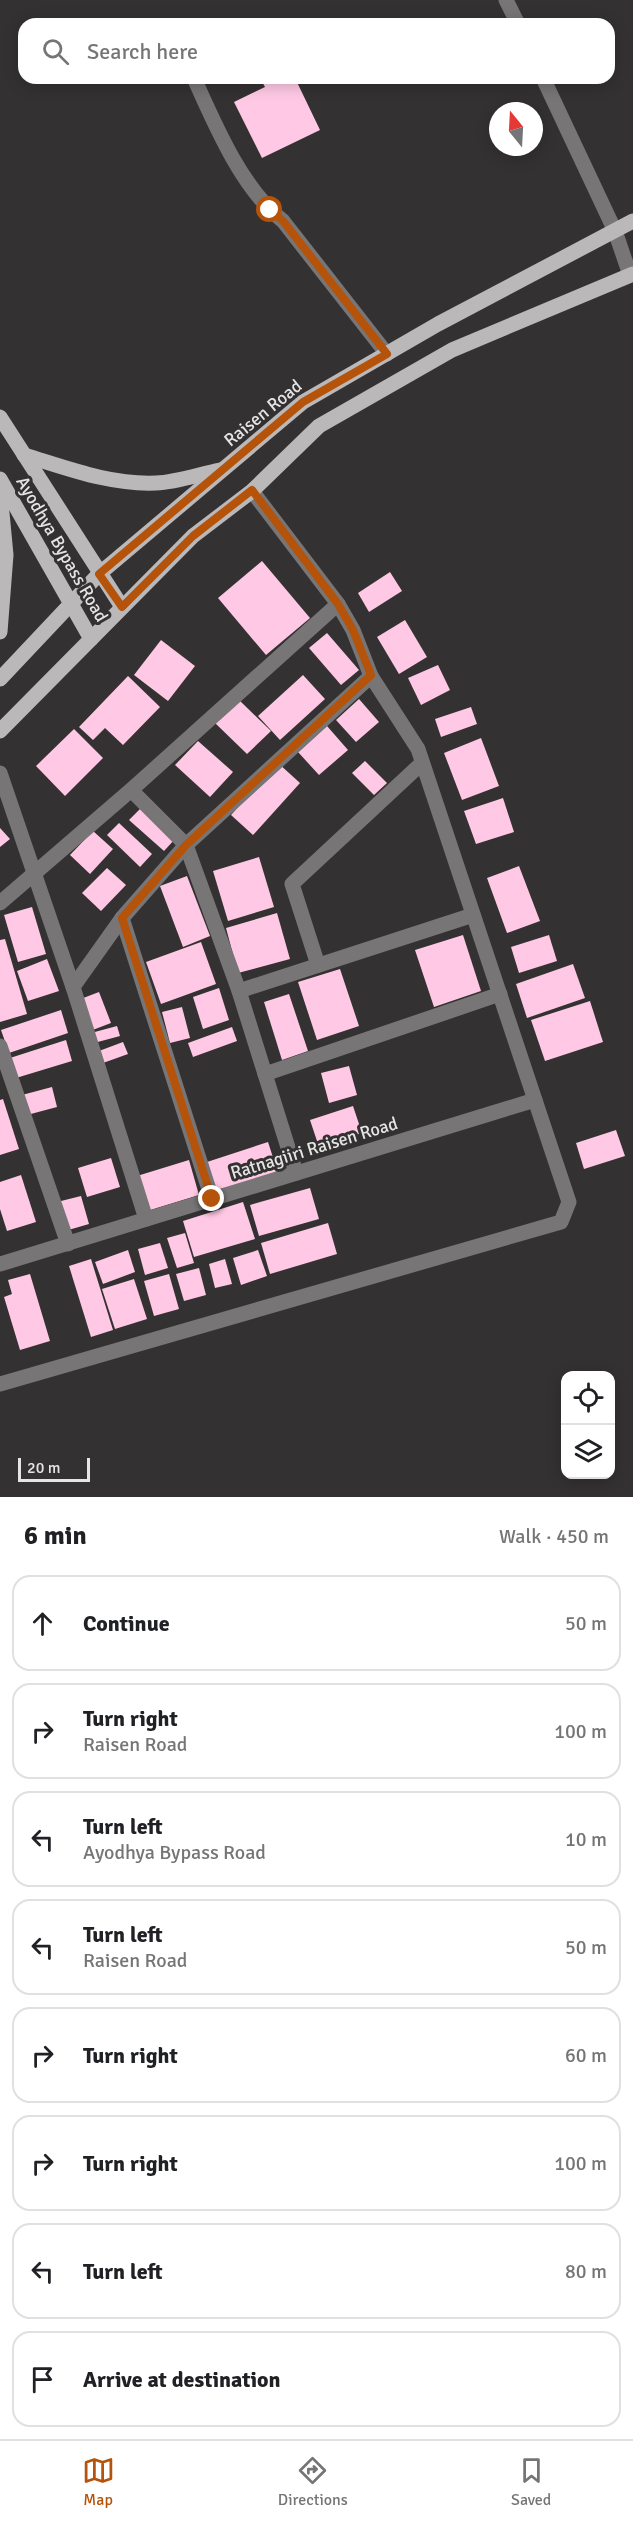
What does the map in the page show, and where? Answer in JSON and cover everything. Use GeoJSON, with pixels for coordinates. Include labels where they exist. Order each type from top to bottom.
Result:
{"type":"FeatureCollection","features":[{"type":"Feature","properties":{"kind":"main road","name":"Raisen Road"},"geometry":{"type":"LineString","coordinates":[[0,679],[99,574],[303,402],[633,221]]}},
{"type":"Feature","properties":{"kind":"main road"},"geometry":{"type":"LineString","coordinates":[[0,731],[193,536],[252,490],[319,426],[452,350],[632,275]]}},
{"type":"Feature","properties":{"kind":"main road","name":"Ayodhya Bypass Road"},"geometry":{"type":"LineString","coordinates":[[0,417],[122,607]]}},
{"type":"Feature","properties":{"kind":"main road"},"geometry":{"type":"LineString","coordinates":[[24,455],[97,477],[128,483],[159,483],[224,469]]}},
{"type":"Feature","properties":{"kind":"main road","name":"Ayodhya Bypass Road"},"geometry":{"type":"LineString","coordinates":[[0,479],[91,639]]}},
{"type":"Feature","properties":{"kind":"main road"},"geometry":{"type":"LineString","coordinates":[[0,492],[6,555],[0,632]]}},
{"type":"Feature","properties":{"kind":"street"},"geometry":{"type":"LineString","coordinates":[[507,0],[515,18]]}},
{"type":"Feature","properties":{"kind":"street"},"geometry":{"type":"LineString","coordinates":[[197,84],[223,142],[270,210],[283,221],[387,354]]}},
{"type":"Feature","properties":{"kind":"street"},"geometry":{"type":"LineString","coordinates":[[546,84],[615,231],[632,275]]}},
{"type":"Feature","properties":{"kind":"street"},"geometry":{"type":"LineString","coordinates":[[0,1384],[561,1222],[569,1202],[418,749],[371,675],[353,630],[338,604],[252,490]]}},
{"type":"Feature","properties":{"kind":"street"},"geometry":{"type":"LineString","coordinates":[[0,903],[131,790],[338,604]]}},
{"type":"Feature","properties":{"kind":"street"},"geometry":{"type":"LineString","coordinates":[[73,987],[122,918],[186,845],[371,675]]}},
{"type":"Feature","properties":{"kind":"street"},"geometry":{"type":"LineString","coordinates":[[318,965],[292,884],[422,763]]}},
{"type":"Feature","properties":{"kind":"street"},"geometry":{"type":"LineString","coordinates":[[0,773],[73,987],[146,1220]]}},
{"type":"Feature","properties":{"kind":"street"},"geometry":{"type":"LineString","coordinates":[[131,790],[186,845],[239,991],[296,1173]]}},
{"type":"Feature","properties":{"kind":"street"},"geometry":{"type":"LineString","coordinates":[[239,991],[473,915]]}},
{"type":"Feature","properties":{"kind":"street"},"geometry":{"type":"LineString","coordinates":[[122,918],[212,1199]]}},
{"type":"Feature","properties":{"kind":"street"},"geometry":{"type":"LineString","coordinates":[[266,1074],[500,994]]}},
{"type":"Feature","properties":{"kind":"street"},"geometry":{"type":"LineString","coordinates":[[0,1046],[68,1244]]}},
{"type":"Feature","properties":{"kind":"street","name":"Ratnagiiri Raisen Road"},"geometry":{"type":"LineString","coordinates":[[0,1264],[535,1100]]}},
{"type":"Feature","properties":{"kind":"building"},"geometry":{"type":"Polygon","coordinates":[[[263,84],[298,84],[320,130],[262,158],[234,102],[265,87],[263,84]]]}},
{"type":"Feature","properties":{"kind":"building"},"geometry":{"type":"Polygon","coordinates":[[[262,561],[310,618],[266,655],[218,598],[262,561]]]}},
{"type":"Feature","properties":{"kind":"building"},"geometry":{"type":"Polygon","coordinates":[[[390,572],[402,591],[369,612],[358,593],[390,572]]]}},
{"type":"Feature","properties":{"kind":"building"},"geometry":{"type":"Polygon","coordinates":[[[405,620],[427,657],[399,674],[377,637],[405,620]]]}},
{"type":"Feature","properties":{"kind":"building"},"geometry":{"type":"Polygon","coordinates":[[[327,633],[359,670],[341,685],[309,648],[327,633]]]}},
{"type":"Feature","properties":{"kind":"building"},"geometry":{"type":"Polygon","coordinates":[[[161,640],[195,666],[168,701],[134,675],[161,640]]]}},
{"type":"Feature","properties":{"kind":"building"},"geometry":{"type":"Polygon","coordinates":[[[438,665],[450,690],[421,705],[408,678],[438,665]]]}},
{"type":"Feature","properties":{"kind":"building"},"geometry":{"type":"Polygon","coordinates":[[[303,675],[325,699],[280,740],[258,716],[303,675]]]}},
{"type":"Feature","properties":{"kind":"building"},"geometry":{"type":"Polygon","coordinates":[[[128,676],[160,707],[123,745],[105,728],[93,740],[79,727],[128,676]]]}},
{"type":"Feature","properties":{"kind":"building"},"geometry":{"type":"Polygon","coordinates":[[[237,698],[271,731],[247,754],[213,721],[237,698]]]}},
{"type":"Feature","properties":{"kind":"building"},"geometry":{"type":"Polygon","coordinates":[[[359,699],[379,722],[356,742],[336,720],[359,699]]]}},
{"type":"Feature","properties":{"kind":"building"},"geometry":{"type":"Polygon","coordinates":[[[471,707],[477,724],[441,737],[435,719],[471,707]]]}},
{"type":"Feature","properties":{"kind":"building"},"geometry":{"type":"Polygon","coordinates":[[[327,726],[348,750],[319,775],[298,752],[327,726]]]}},
{"type":"Feature","properties":{"kind":"building"},"geometry":{"type":"Polygon","coordinates":[[[74,729],[103,758],[65,796],[36,766],[74,729]]]}},
{"type":"Feature","properties":{"kind":"building"},"geometry":{"type":"Polygon","coordinates":[[[481,738],[499,786],[462,800],[444,753],[481,738]]]}},
{"type":"Feature","properties":{"kind":"building"},"geometry":{"type":"Polygon","coordinates":[[[198,741],[233,772],[210,797],[175,765],[198,741]]]}},
{"type":"Feature","properties":{"kind":"building"},"geometry":{"type":"Polygon","coordinates":[[[365,761],[387,783],[374,795],[352,773],[365,761]]]}},
{"type":"Feature","properties":{"kind":"building"},"geometry":{"type":"Polygon","coordinates":[[[278,763],[300,783],[253,835],[231,815],[278,763]]]}},
{"type":"Feature","properties":{"kind":"building"},"geometry":{"type":"Polygon","coordinates":[[[503,798],[514,832],[476,844],[464,811],[503,798]]]}},
{"type":"Feature","properties":{"kind":"building"},"geometry":{"type":"Polygon","coordinates":[[[141,808],[175,839],[164,851],[129,820],[141,808]]]}},
{"type":"Feature","properties":{"kind":"building"},"geometry":{"type":"Polygon","coordinates":[[[119,823],[152,854],[140,867],[107,835],[119,823]]]}},
{"type":"Feature","properties":{"kind":"building"},"geometry":{"type":"Polygon","coordinates":[[[0,828],[10,839],[0,847],[0,828]]]}},
{"type":"Feature","properties":{"kind":"building"},"geometry":{"type":"Polygon","coordinates":[[[93,831],[113,849],[90,874],[70,855],[93,831]]]}},
{"type":"Feature","properties":{"kind":"building"},"geometry":{"type":"Polygon","coordinates":[[[259,857],[274,907],[228,921],[213,871],[259,857]]]}},
{"type":"Feature","properties":{"kind":"building"},"geometry":{"type":"Polygon","coordinates":[[[519,866],[540,921],[507,933],[487,878],[519,866]]]}},
{"type":"Feature","properties":{"kind":"building"},"geometry":{"type":"Polygon","coordinates":[[[107,868],[126,885],[101,911],[82,893],[107,868]]]}},
{"type":"Feature","properties":{"kind":"building"},"geometry":{"type":"Polygon","coordinates":[[[187,876],[210,936],[183,947],[160,886],[187,876]]]}},
{"type":"Feature","properties":{"kind":"building"},"geometry":{"type":"Polygon","coordinates":[[[32,907],[46,954],[18,962],[4,915],[32,907]]]}},
{"type":"Feature","properties":{"kind":"building"},"geometry":{"type":"Polygon","coordinates":[[[277,913],[290,959],[238,973],[226,928],[277,913]]]}},
{"type":"Feature","properties":{"kind":"building"},"geometry":{"type":"Polygon","coordinates":[[[463,935],[481,991],[434,1007],[415,950],[463,935]]]}},
{"type":"Feature","properties":{"kind":"building"},"geometry":{"type":"Polygon","coordinates":[[[549,935],[557,961],[519,973],[511,947],[549,935]]]}},
{"type":"Feature","properties":{"kind":"building"},"geometry":{"type":"Polygon","coordinates":[[[5,939],[27,1014],[0,1022],[0,940],[5,939]]]}},
{"type":"Feature","properties":{"kind":"building"},"geometry":{"type":"Polygon","coordinates":[[[201,942],[216,984],[161,1004],[146,962],[201,942]]]}},
{"type":"Feature","properties":{"kind":"building"},"geometry":{"type":"Polygon","coordinates":[[[47,959],[59,991],[28,1001],[17,971],[47,959]]]}},
{"type":"Feature","properties":{"kind":"building"},"geometry":{"type":"Polygon","coordinates":[[[573,964],[585,998],[527,1018],[516,984],[573,964]]]}},
{"type":"Feature","properties":{"kind":"building"},"geometry":{"type":"Polygon","coordinates":[[[340,969],[359,1026],[317,1040],[298,982],[340,969]]]}},
{"type":"Feature","properties":{"kind":"building"},"geometry":{"type":"Polygon","coordinates":[[[219,988],[229,1020],[203,1029],[193,997],[219,988]]]}},
{"type":"Feature","properties":{"kind":"building"},"geometry":{"type":"Polygon","coordinates":[[[99,992],[111,1023],[90,1031],[78,1000],[99,992]]]}},
{"type":"Feature","properties":{"kind":"building"},"geometry":{"type":"Polygon","coordinates":[[[289,994],[308,1051],[282,1060],[264,1002],[289,994]]]}},
{"type":"Feature","properties":{"kind":"building"},"geometry":{"type":"Polygon","coordinates":[[[590,1001],[603,1042],[545,1061],[531,1020],[590,1001]]]}},
{"type":"Feature","properties":{"kind":"building"},"geometry":{"type":"Polygon","coordinates":[[[182,1007],[190,1038],[170,1043],[162,1012],[182,1007]]]}},
{"type":"Feature","properties":{"kind":"building"},"geometry":{"type":"Polygon","coordinates":[[[61,1010],[68,1033],[9,1053],[1,1030],[61,1010]]]}},
{"type":"Feature","properties":{"kind":"building"},"geometry":{"type":"Polygon","coordinates":[[[117,1026],[120,1036],[94,1043],[91,1033],[117,1026]]]}},
{"type":"Feature","properties":{"kind":"building"},"geometry":{"type":"Polygon","coordinates":[[[232,1027],[237,1041],[193,1057],[188,1043],[232,1027]]]}},
{"type":"Feature","properties":{"kind":"building"},"geometry":{"type":"Polygon","coordinates":[[[66,1040],[72,1061],[16,1078],[10,1058],[66,1040]]]}},
{"type":"Feature","properties":{"kind":"building"},"geometry":{"type":"Polygon","coordinates":[[[123,1042],[128,1054],[103,1063],[99,1051],[123,1042]]]}},
{"type":"Feature","properties":{"kind":"building"},"geometry":{"type":"Polygon","coordinates":[[[349,1066],[357,1095],[329,1103],[321,1073],[349,1066]]]}},
{"type":"Feature","properties":{"kind":"building"},"geometry":{"type":"Polygon","coordinates":[[[52,1087],[57,1107],[27,1115],[22,1095],[52,1087]]]}},
{"type":"Feature","properties":{"kind":"building"},"geometry":{"type":"Polygon","coordinates":[[[3,1099],[19,1149],[0,1155],[0,1100],[3,1099]]]}},
{"type":"Feature","properties":{"kind":"building"},"geometry":{"type":"Polygon","coordinates":[[[353,1106],[362,1133],[319,1147],[310,1120],[353,1106]]]}},
{"type":"Feature","properties":{"kind":"building"},"geometry":{"type":"Polygon","coordinates":[[[616,1130],[625,1156],[584,1169],[576,1143],[616,1130]]]}},
{"type":"Feature","properties":{"kind":"building"},"geometry":{"type":"Polygon","coordinates":[[[268,1142],[279,1176],[218,1196],[207,1162],[268,1142]]]}},
{"type":"Feature","properties":{"kind":"building"},"geometry":{"type":"Polygon","coordinates":[[[111,1158],[120,1187],[87,1197],[78,1168],[111,1158]]]}},
{"type":"Feature","properties":{"kind":"building"},"geometry":{"type":"Polygon","coordinates":[[[189,1160],[199,1195],[147,1211],[137,1176],[189,1160]]]}},
{"type":"Feature","properties":{"kind":"building"},"geometry":{"type":"Polygon","coordinates":[[[21,1175],[36,1222],[7,1231],[0,1209],[0,1182],[21,1175]]]}},
{"type":"Feature","properties":{"kind":"building"},"geometry":{"type":"Polygon","coordinates":[[[310,1188],[319,1219],[259,1236],[250,1205],[310,1188]]]}},
{"type":"Feature","properties":{"kind":"building"},"geometry":{"type":"Polygon","coordinates":[[[81,1196],[89,1224],[65,1231],[57,1202],[81,1196]]]}},
{"type":"Feature","properties":{"kind":"building"},"geometry":{"type":"Polygon","coordinates":[[[243,1202],[255,1239],[194,1257],[183,1221],[243,1202]]]}},
{"type":"Feature","properties":{"kind":"building"},"geometry":{"type":"Polygon","coordinates":[[[328,1223],[337,1254],[270,1274],[261,1243],[328,1223]]]}},
{"type":"Feature","properties":{"kind":"building"},"geometry":{"type":"Polygon","coordinates":[[[185,1233],[194,1263],[177,1268],[167,1238],[185,1233]]]}},
{"type":"Feature","properties":{"kind":"building"},"geometry":{"type":"Polygon","coordinates":[[[160,1243],[168,1268],[145,1275],[138,1249],[160,1243]]]}},
{"type":"Feature","properties":{"kind":"building"},"geometry":{"type":"Polygon","coordinates":[[[128,1250],[135,1272],[103,1284],[95,1262],[128,1250]]]}},
{"type":"Feature","properties":{"kind":"building"},"geometry":{"type":"Polygon","coordinates":[[[258,1250],[267,1276],[241,1285],[233,1258],[258,1250]]]}},
{"type":"Feature","properties":{"kind":"building"},"geometry":{"type":"Polygon","coordinates":[[[91,1259],[113,1330],[91,1337],[69,1266],[91,1259]]]}},
{"type":"Feature","properties":{"kind":"building"},"geometry":{"type":"Polygon","coordinates":[[[225,1259],[232,1284],[215,1288],[209,1264],[225,1259]]]}},
{"type":"Feature","properties":{"kind":"building"},"geometry":{"type":"Polygon","coordinates":[[[199,1268],[206,1295],[184,1301],[176,1274],[199,1268]]]}},
{"type":"Feature","properties":{"kind":"building"},"geometry":{"type":"Polygon","coordinates":[[[30,1274],[50,1341],[20,1350],[4,1297],[12,1294],[8,1280],[30,1274]]]}},
{"type":"Feature","properties":{"kind":"building"},"geometry":{"type":"Polygon","coordinates":[[[169,1274],[179,1309],[154,1316],[144,1281],[169,1274]]]}},
{"type":"Feature","properties":{"kind":"building"},"geometry":{"type":"Polygon","coordinates":[[[134,1279],[147,1319],[115,1329],[102,1289],[134,1279]]]}},
{"type":"Feature","properties":{"kind":"route"},"geometry":{"type":"LineString","coordinates":[[212,1199],[122,918],[186,845],[371,675],[353,630],[338,604],[252,490],[193,536],[122,607],[99,574],[303,402],[387,354],[283,221],[270,210]]}}]}
